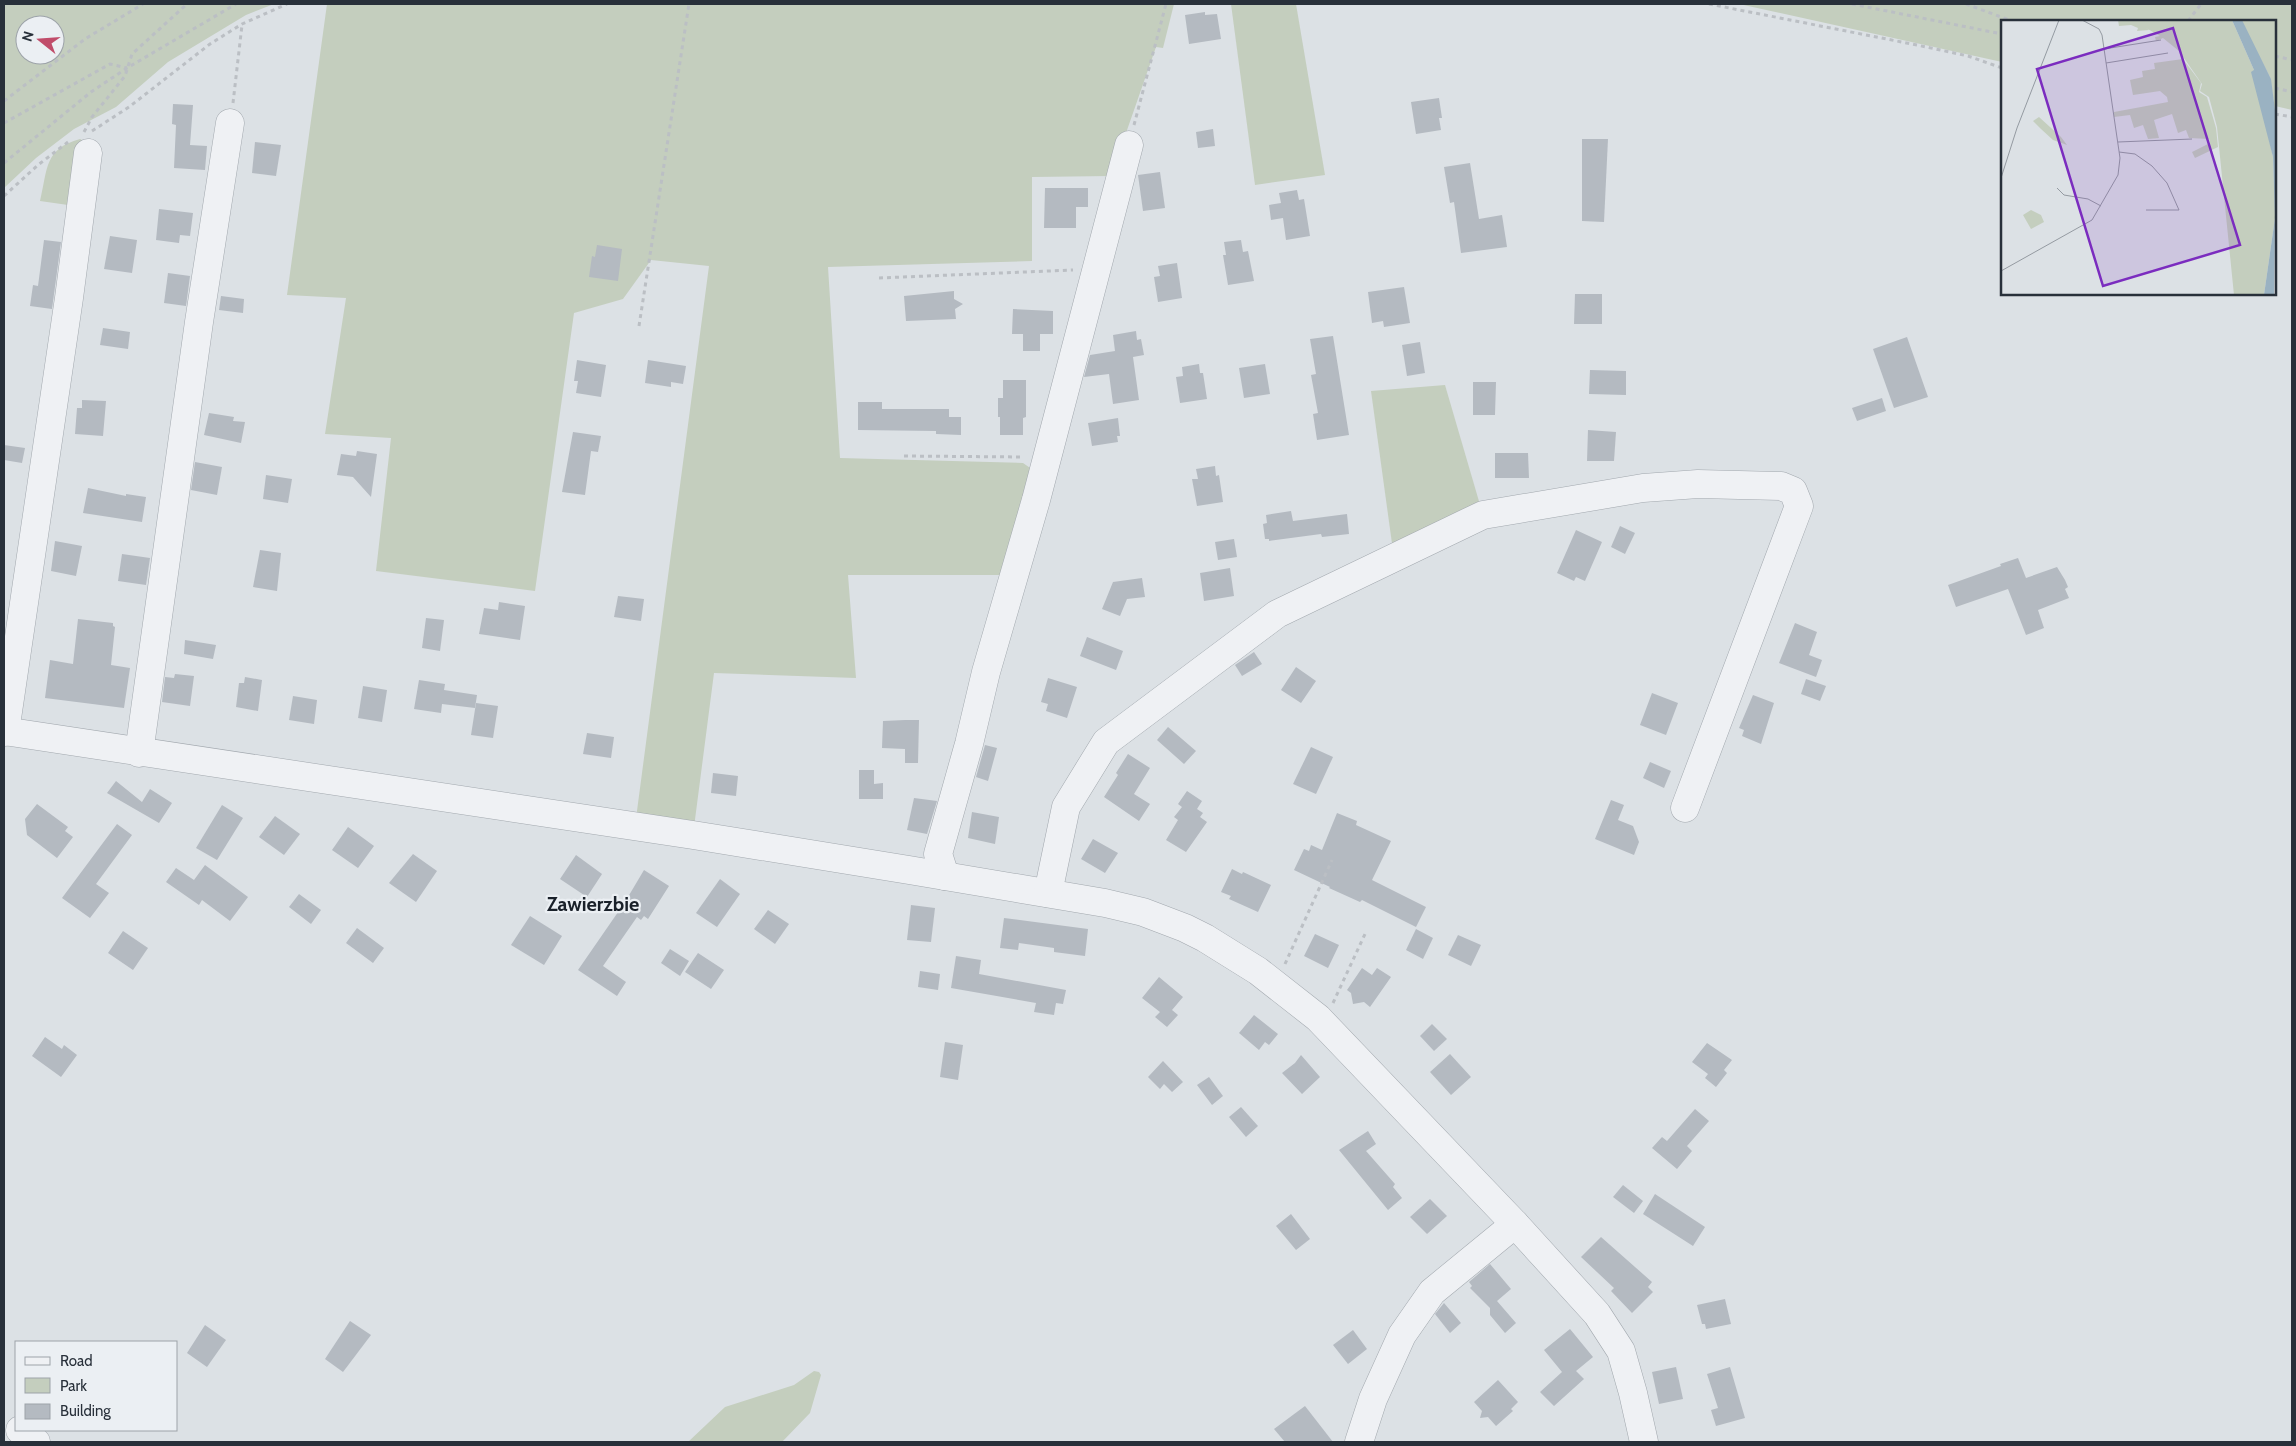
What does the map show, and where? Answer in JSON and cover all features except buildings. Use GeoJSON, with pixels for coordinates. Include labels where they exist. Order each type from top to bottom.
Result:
{"type":"FeatureCollection","features":[{"type":"Feature","properties":{"kind":"street"},"geometry":{"type":"LineString","coordinates":[[140,753],[194,361],[230,123]]}},
{"type":"Feature","properties":{"kind":"street"},"geometry":{"type":"LineString","coordinates":[[944,876],[938,854],[969,744],[986,672],[1047,458],[1129,145]]}},
{"type":"Feature","properties":{"kind":"street"},"geometry":{"type":"LineString","coordinates":[[80,147],[72,280],[4,732],[693,834],[1105,903],[1143,912],[1185,928],[1212,942],[1276,985],[1323,1024],[1515,1224],[1597,1314],[1620,1351],[1633,1393],[1644,1442]]}},
{"type":"Feature","properties":{"kind":"street"},"geometry":{"type":"LineString","coordinates":[[1048,893],[1066,807],[1106,742],[1277,614],[1483,515],[1643,488],[1698,484],[1781,486],[1793,491],[1799,506],[1685,808]]}},
{"type":"Feature","properties":{"kind":"street"},"geometry":{"type":"LineString","coordinates":[[1359,1442],[1373,1399],[1402,1335],[1432,1292],[1515,1224]]}},
{"type":"Feature","properties":{"kind":"street"},"geometry":{"type":"LineString","coordinates":[[4,1416],[15,1425]]}},
{"type":"Feature","properties":{"kind":"street"},"geometry":{"type":"LineString","coordinates":[[21,1431],[36,1442]]}},
{"type":"Feature","properties":{"kind":"path"},"geometry":{"type":"LineString","coordinates":[[4,101],[85,39],[143,4]]}},
{"type":"Feature","properties":{"kind":"path"},"geometry":{"type":"LineString","coordinates":[[187,4],[132,54],[125,76],[92,117],[80,138],[129,107],[210,44],[242,24],[287,4]]}},
{"type":"Feature","properties":{"kind":"path"},"geometry":{"type":"LineString","coordinates":[[4,162],[91,92],[126,68],[236,4]]}},
{"type":"Feature","properties":{"kind":"path"},"geometry":{"type":"LineString","coordinates":[[639,326],[689,4]]}},
{"type":"Feature","properties":{"kind":"path"},"geometry":{"type":"LineString","coordinates":[[1129,145],[1166,4]]}},
{"type":"Feature","properties":{"kind":"path"},"geometry":{"type":"LineString","coordinates":[[1709,4],[1968,56],[2001,68]]}},
{"type":"Feature","properties":{"kind":"path"},"geometry":{"type":"LineString","coordinates":[[1852,4],[2001,34]]}},
{"type":"Feature","properties":{"kind":"path"},"geometry":{"type":"LineString","coordinates":[[1966,4],[2009,20]]}},
{"type":"Feature","properties":{"kind":"path"},"geometry":{"type":"LineString","coordinates":[[2189,20],[2201,4]]}},
{"type":"Feature","properties":{"kind":"path"},"geometry":{"type":"LineString","coordinates":[[230,123],[242,24]]}},
{"type":"Feature","properties":{"kind":"path"},"geometry":{"type":"LineString","coordinates":[[2276,56],[2292,60]]}},
{"type":"Feature","properties":{"kind":"path"},"geometry":{"type":"LineString","coordinates":[[4,123],[110,64],[126,68]]}},
{"type":"Feature","properties":{"kind":"path"},"geometry":{"type":"LineString","coordinates":[[2276,88],[2292,92]]}},
{"type":"Feature","properties":{"kind":"path"},"geometry":{"type":"LineString","coordinates":[[2276,114],[2292,117]]}},
{"type":"Feature","properties":{"kind":"path"},"geometry":{"type":"LineString","coordinates":[[4,196],[66,143],[80,147]]}},
{"type":"Feature","properties":{"kind":"path"},"geometry":{"type":"LineString","coordinates":[[879,278],[1096,270]]}},
{"type":"Feature","properties":{"kind":"path"},"geometry":{"type":"LineString","coordinates":[[904,456],[1047,458]]}},
{"type":"Feature","properties":{"kind":"path"},"geometry":{"type":"LineString","coordinates":[[1276,985],[1332,860]]}},
{"type":"Feature","properties":{"kind":"path"},"geometry":{"type":"LineString","coordinates":[[1323,1024],[1365,934]]}},
{"type":"Feature","properties":{"kind":"green space"},"geometry":{"type":"Polygon","coordinates":[[[4,4],[274,4],[246,15],[168,62],[116,107],[74,129],[36,158],[4,188],[4,4]]]}},
{"type":"Feature","properties":{"kind":"green space"},"geometry":{"type":"Polygon","coordinates":[[[327,4],[1174,4],[1163,48],[1156,47],[1111,176],[1032,177],[1032,261],[828,267],[840,458],[1023,463],[1036,472],[1005,575],[848,575],[856,678],[714,673],[693,835],[635,826],[709,266],[651,260],[623,299],[574,313],[535,591],[376,571],[391,438],[325,434],[346,298],[287,295],[327,4]]]}},
{"type":"Feature","properties":{"kind":"green space"},"geometry":{"type":"Polygon","coordinates":[[[1231,4],[1296,4],[1325,175],[1255,185],[1231,4]]]}},
{"type":"Feature","properties":{"kind":"green space"},"geometry":{"type":"Polygon","coordinates":[[[1739,4],[2292,4],[2292,110],[2276,106],[2276,20],[2001,20],[2001,62],[1739,4]]]}},
{"type":"Feature","properties":{"kind":"green space"},"geometry":{"type":"Polygon","coordinates":[[[80,139],[87,143],[82,207],[40,201],[47,170],[54,154],[68,143],[80,139]]]}},
{"type":"Feature","properties":{"kind":"green space"},"geometry":{"type":"Polygon","coordinates":[[[1445,385],[1483,515],[1394,558],[1371,391],[1445,385]]]}},
{"type":"Feature","properties":{"kind":"green space"},"geometry":{"type":"Polygon","coordinates":[[[814,1371],[819,1372],[821,1375],[810,1413],[782,1442],[688,1442],[725,1407],[794,1385],[814,1371]]]}},
{"type":"Feature","properties":{"kind":"district","name":"Zawierzbie"},"geometry":{"type":"Point","coordinates":[593,904]}}]}
